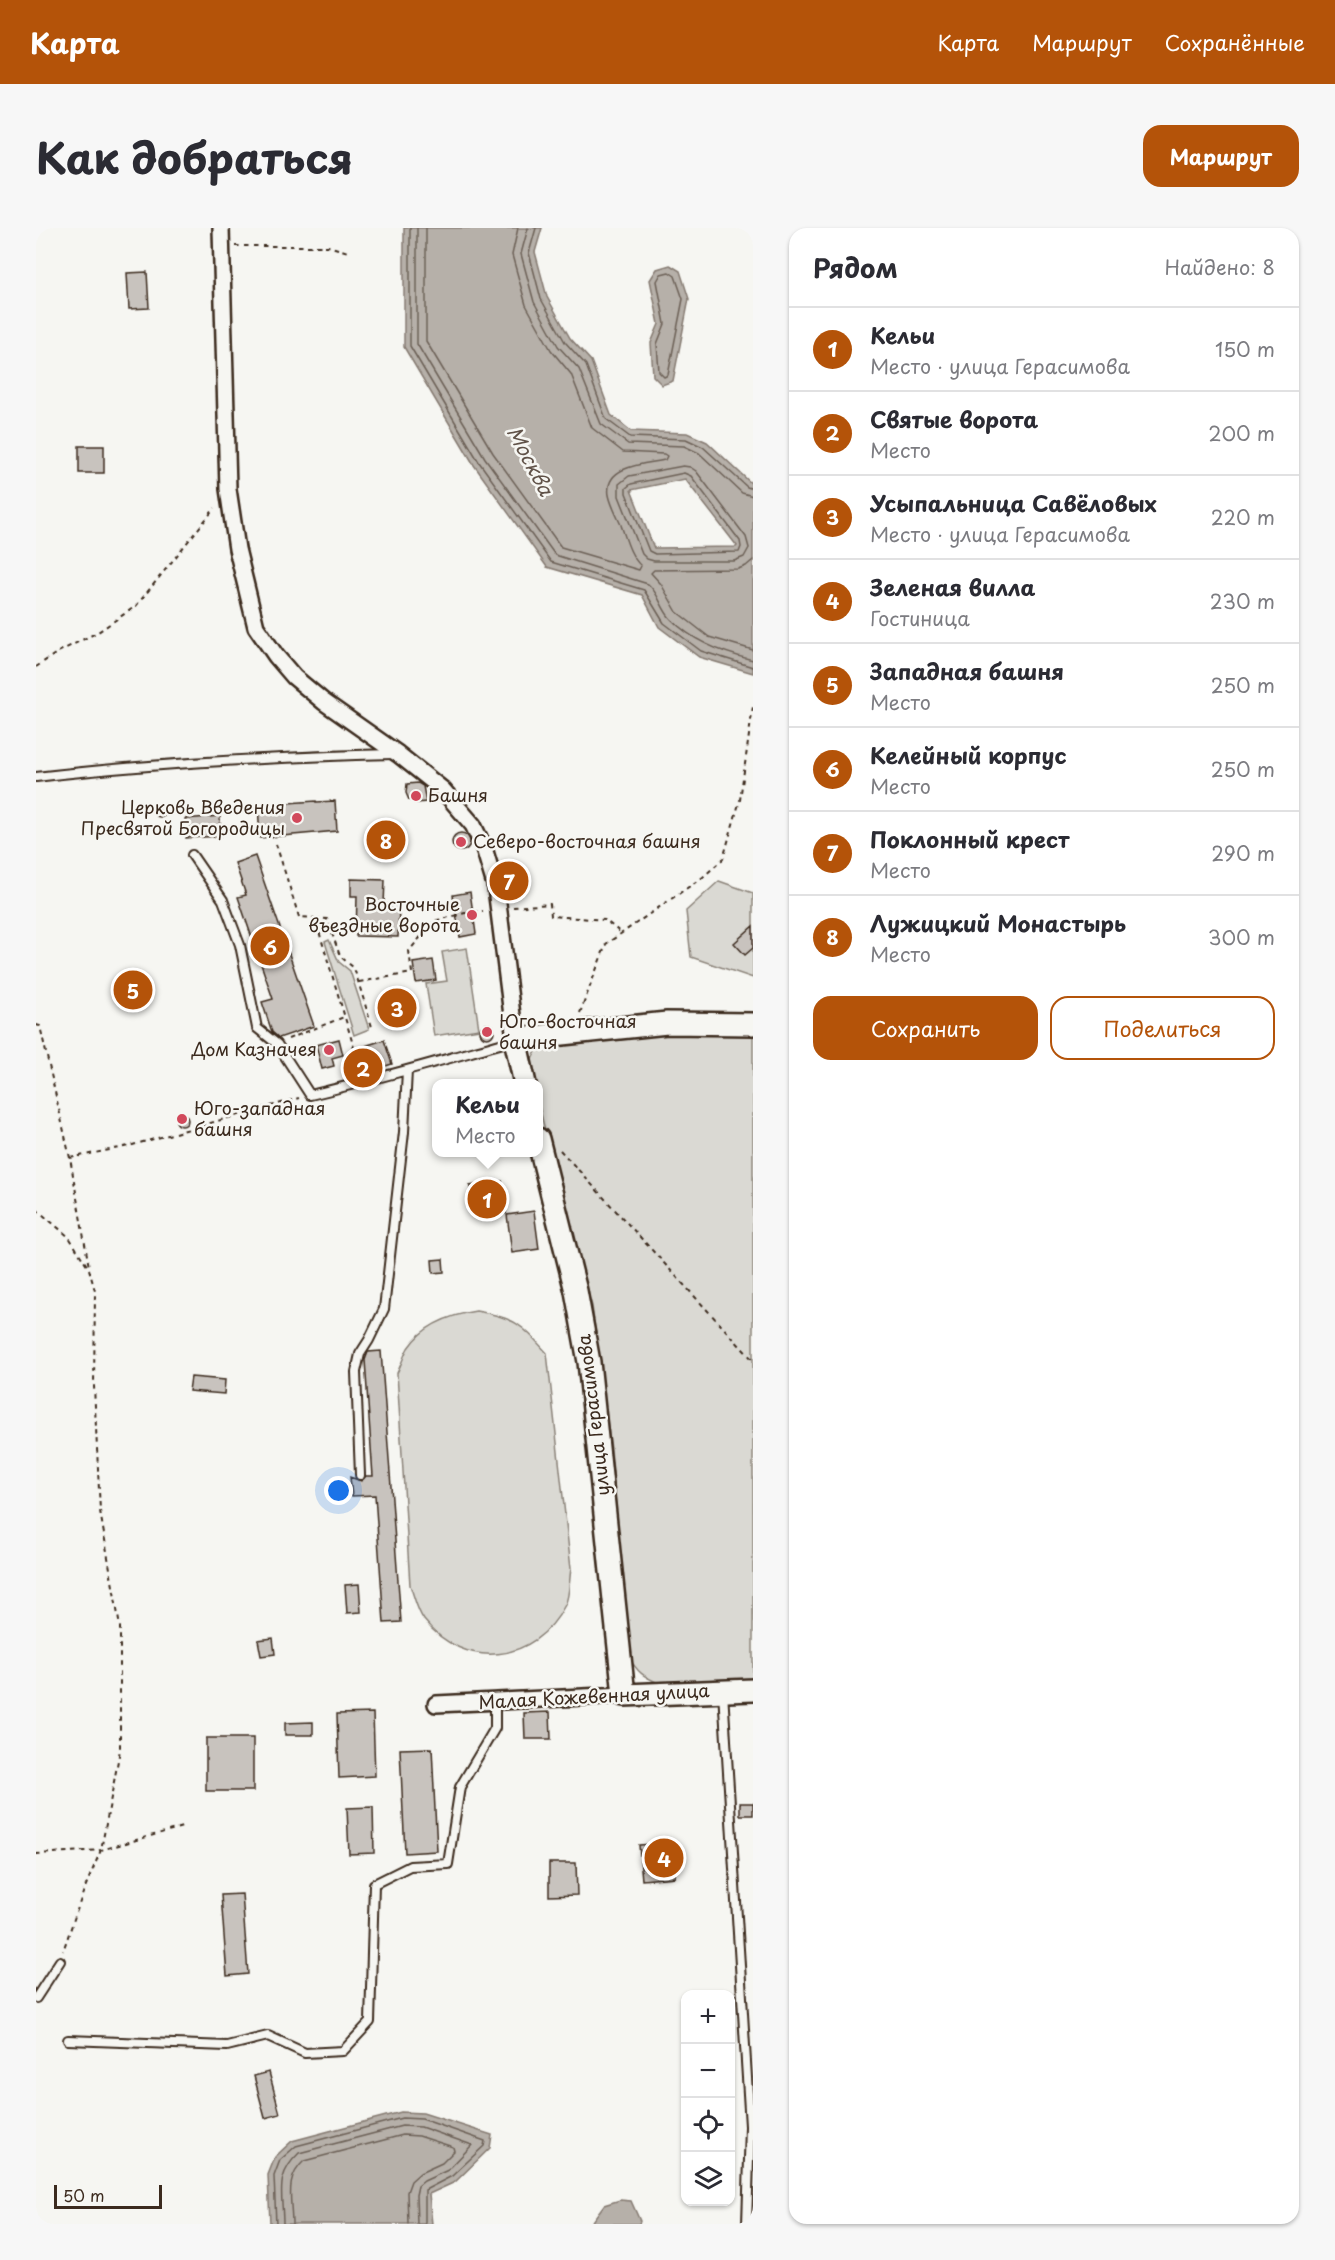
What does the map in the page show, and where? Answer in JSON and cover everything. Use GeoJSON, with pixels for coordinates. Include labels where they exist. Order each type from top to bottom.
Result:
{"type":"FeatureCollection","features":[{"type":"Feature","properties":{"kind":"street"},"geometry":{"type":"LineString","coordinates":[[221,228],[228,489],[237,549],[256,627],[294,677],[324,702],[398,754],[442,789],[473,825],[484,848],[496,888],[515,1039],[524,1079]]}},
{"type":"Feature","properties":{"kind":"street"},"geometry":{"type":"LineString","coordinates":[[515,1039],[579,1031],[692,1022],[753,1024]]}},
{"type":"Feature","properties":{"kind":"street","name":"улица Герасимова"},"geometry":{"type":"LineString","coordinates":[[547,1143],[589,1362],[624,1695]]}},
{"type":"Feature","properties":{"kind":"street","name":"Малая Кожевенная улица"},"geometry":{"type":"LineString","coordinates":[[436,1704],[753,1690]]}},
{"type":"Feature","properties":{"kind":"lane"},"geometry":{"type":"LineString","coordinates":[[36,777],[252,758],[398,754]]}},
{"type":"Feature","properties":{"kind":"lane"},"geometry":{"type":"LineString","coordinates":[[192,855],[223,900],[240,945],[257,1028],[277,1044],[310,1095],[515,1039]]}},
{"type":"Feature","properties":{"kind":"lane"},"geometry":{"type":"LineString","coordinates":[[360,1475],[356,1372],[360,1354],[369,1341],[384,1309],[404,1132],[408,1070]]}},
{"type":"Feature","properties":{"kind":"lane"},"geometry":{"type":"LineString","coordinates":[[722,1691],[750,2126],[747,2224]]}},
{"type":"Feature","properties":{"kind":"lane"},"geometry":{"type":"LineString","coordinates":[[68,2040],[227,2046],[268,2036],[305,2053],[343,2050],[370,2022],[374,1884],[410,1866],[448,1864],[460,1787],[495,1728],[495,1701]]}},
{"type":"Feature","properties":{"kind":"lane"},"geometry":{"type":"LineString","coordinates":[[36,1998],[60,1961]]}},
{"type":"Feature","properties":{"kind":"path"},"geometry":{"type":"LineString","coordinates":[[222,246],[328,246],[348,252]]}},
{"type":"Feature","properties":{"kind":"path"},"geometry":{"type":"LineString","coordinates":[[36,667],[58,652],[98,632],[136,606],[210,517],[228,489]]}},
{"type":"Feature","properties":{"kind":"path"},"geometry":{"type":"LineString","coordinates":[[579,1031],[580,1015],[606,944],[703,877],[723,859],[740,800],[753,706]]}},
{"type":"Feature","properties":{"kind":"path"},"geometry":{"type":"LineString","coordinates":[[276,844],[299,917],[327,919],[340,956],[354,968],[372,1027]]}},
{"type":"Feature","properties":{"kind":"path"},"geometry":{"type":"LineString","coordinates":[[522,907],[550,904],[551,916],[605,920],[621,933]]}},
{"type":"Feature","properties":{"kind":"path"},"geometry":{"type":"LineString","coordinates":[[359,982],[412,973],[409,951],[434,921],[469,912]]}},
{"type":"Feature","properties":{"kind":"path"},"geometry":{"type":"LineString","coordinates":[[315,918],[364,1082]]}},
{"type":"Feature","properties":{"kind":"path"},"geometry":{"type":"LineString","coordinates":[[277,1044],[344,1017]]}},
{"type":"Feature","properties":{"kind":"path"},"geometry":{"type":"LineString","coordinates":[[36,1025],[40,1026],[70,1158],[89,1269],[95,1291],[93,1386],[100,1511],[120,1628],[120,1750],[101,1850],[84,1890],[60,1961]]}},
{"type":"Feature","properties":{"kind":"path"},"geometry":{"type":"LineString","coordinates":[[70,1158],[129,1146],[310,1095]]}},
{"type":"Feature","properties":{"kind":"path"},"geometry":{"type":"LineString","coordinates":[[547,1143],[572,1162],[753,1360]]}},
{"type":"Feature","properties":{"kind":"path"},"geometry":{"type":"LineString","coordinates":[[36,1209],[69,1237],[89,1269]]}},
{"type":"Feature","properties":{"kind":"path"},"geometry":{"type":"LineString","coordinates":[[36,1854],[101,1850],[183,1827]]}},
{"type":"Feature","properties":{"kind":"shaded area"},"geometry":{"type":"Polygon","coordinates":[[[719,881],[753,893],[753,978],[691,957],[686,911],[719,881]]]}},
{"type":"Feature","properties":{"kind":"shaded area"},"geometry":{"type":"Polygon","coordinates":[[[329,940],[339,962],[350,971],[369,1029],[354,1035],[325,942],[329,940]]]}},
{"type":"Feature","properties":{"kind":"shaded area"},"geometry":{"type":"Polygon","coordinates":[[[467,948],[479,1029],[434,1036],[426,984],[447,981],[442,952],[467,948]]]}},
{"type":"Feature","properties":{"kind":"shaded area"},"geometry":{"type":"Polygon","coordinates":[[[672,1033],[753,1034],[753,1682],[659,1683],[641,1673],[629,1657],[611,1449],[592,1306],[576,1256],[543,1122],[543,1079],[533,1079],[531,1061],[538,1048],[553,1043],[672,1033]]]}},
{"type":"Feature","properties":{"kind":"shaded area"},"geometry":{"type":"Polygon","coordinates":[[[476,1311],[500,1316],[517,1324],[531,1335],[547,1353],[571,1569],[567,1601],[552,1625],[536,1639],[518,1649],[498,1654],[478,1653],[459,1647],[440,1636],[424,1620],[410,1585],[397,1373],[408,1348],[422,1333],[447,1318],[476,1311]]]}},
{"type":"Feature","properties":{"kind":"water","name":"Москва"},"geometry":{"type":"Polygon","coordinates":[[[404,228],[542,228],[535,252],[547,297],[570,338],[591,361],[611,415],[631,431],[687,433],[707,442],[753,485],[753,673],[699,657],[659,627],[642,595],[547,567],[474,465],[404,347],[404,228]],[[685,479],[631,490],[654,548],[737,546],[685,479]]]}},
{"type":"Feature","properties":{"kind":"water"},"geometry":{"type":"Polygon","coordinates":[[[670,265],[680,271],[689,299],[673,381],[662,385],[653,376],[651,343],[659,324],[650,280],[657,269],[670,265]]]}},
{"type":"Feature","properties":{"kind":"water"},"geometry":{"type":"Polygon","coordinates":[[[401,2112],[423,2113],[492,2135],[490,2148],[455,2182],[429,2194],[432,2224],[270,2224],[268,2175],[275,2157],[292,2141],[401,2112]]]}},
{"type":"Feature","properties":{"kind":"water"},"geometry":{"type":"Polygon","coordinates":[[[620,2200],[631,2201],[640,2221],[639,2224],[590,2224],[604,2205],[620,2200]]]}},
{"type":"Feature","properties":{"kind":"building"},"geometry":{"type":"Polygon","coordinates":[[[147,272],[149,308],[129,309],[127,273],[147,272]]]}},
{"type":"Feature","properties":{"kind":"building"},"geometry":{"type":"Polygon","coordinates":[[[79,446],[104,446],[104,473],[79,473],[79,446]]]}},
{"type":"Feature","properties":{"kind":"building","name":"Башня"},"geometry":{"type":"Polygon","coordinates":[[[418,783],[423,786],[426,802],[416,803],[409,800],[406,793],[407,784],[418,783]]]}},
{"type":"Feature","properties":{"kind":"building","name":"Церковь Введения Пресвятой Богородицы"},"geometry":{"type":"Polygon","coordinates":[[[335,801],[337,831],[260,838],[258,805],[335,801]]]}},
{"type":"Feature","properties":{"kind":"building"},"geometry":{"type":"Polygon","coordinates":[[[160,805],[166,811],[160,817],[154,811],[160,805]]]}},
{"type":"Feature","properties":{"kind":"building"},"geometry":{"type":"Polygon","coordinates":[[[220,816],[221,836],[186,838],[185,819],[220,816]]]}},
{"type":"Feature","properties":{"kind":"building","name":"Северо-восточная башня"},"geometry":{"type":"Polygon","coordinates":[[[461,833],[467,836],[470,842],[467,848],[461,851],[455,848],[452,842],[455,836],[461,833]]]}},
{"type":"Feature","properties":{"kind":"building"},"geometry":{"type":"Polygon","coordinates":[[[255,856],[314,1026],[279,1038],[272,1032],[262,1002],[273,999],[238,897],[246,895],[235,863],[255,856]]]}},
{"type":"Feature","properties":{"kind":"building"},"geometry":{"type":"Polygon","coordinates":[[[351,879],[385,880],[384,904],[399,904],[398,937],[356,936],[357,896],[351,896],[351,879]]]}},
{"type":"Feature","properties":{"kind":"building","name":"Восточные въездные ворота"},"geometry":{"type":"Polygon","coordinates":[[[470,892],[476,934],[460,937],[453,895],[470,892]]]}},
{"type":"Feature","properties":{"kind":"building"},"geometry":{"type":"Polygon","coordinates":[[[753,926],[753,948],[745,955],[734,943],[753,926]]]}},
{"type":"Feature","properties":{"kind":"building"},"geometry":{"type":"Polygon","coordinates":[[[433,960],[436,980],[416,983],[413,963],[433,960]]]}},
{"type":"Feature","properties":{"kind":"building"},"geometry":{"type":"Polygon","coordinates":[[[133,982],[138,984],[140,989],[138,994],[133,996],[128,994],[126,989],[128,984],[133,982]]]}},
{"type":"Feature","properties":{"kind":"building"},"geometry":{"type":"Polygon","coordinates":[[[400,995],[405,1016],[384,1021],[379,1000],[400,995]]]}},
{"type":"Feature","properties":{"kind":"building","name":"Юго-восточная башня"},"geometry":{"type":"Polygon","coordinates":[[[487,1024],[492,1026],[494,1031],[492,1036],[487,1038],[482,1036],[480,1031],[482,1026],[487,1024]]]}},
{"type":"Feature","properties":{"kind":"building","name":"Дом Казначея"},"geometry":{"type":"Polygon","coordinates":[[[339,1039],[343,1055],[332,1058],[334,1066],[322,1069],[316,1045],[339,1039]]]}},
{"type":"Feature","properties":{"kind":"building"},"geometry":{"type":"Polygon","coordinates":[[[384,1040],[392,1064],[366,1072],[358,1048],[384,1040]]]}},
{"type":"Feature","properties":{"kind":"building","name":"Юго-западная башня"},"geometry":{"type":"Polygon","coordinates":[[[184,1114],[188,1120],[184,1126],[180,1126],[176,1118],[184,1114]]]}},
{"type":"Feature","properties":{"kind":"building"},"geometry":{"type":"Polygon","coordinates":[[[502,1181],[506,1213],[474,1218],[470,1186],[502,1181]]]}},
{"type":"Feature","properties":{"kind":"building"},"geometry":{"type":"Polygon","coordinates":[[[534,1211],[539,1249],[512,1253],[507,1215],[534,1211]]]}},
{"type":"Feature","properties":{"kind":"building"},"geometry":{"type":"Polygon","coordinates":[[[443,1259],[444,1272],[433,1273],[432,1260],[443,1259]]]}},
{"type":"Feature","properties":{"kind":"building"},"geometry":{"type":"Polygon","coordinates":[[[381,1351],[401,1622],[384,1623],[375,1495],[352,1496],[350,1477],[361,1481],[366,1476],[373,1476],[365,1360],[368,1352],[381,1351]]]}},
{"type":"Feature","properties":{"kind":"building"},"geometry":{"type":"Polygon","coordinates":[[[191,1377],[225,1380],[224,1394],[189,1391],[191,1377]]]}},
{"type":"Feature","properties":{"kind":"building"},"geometry":{"type":"Polygon","coordinates":[[[359,1584],[361,1612],[347,1613],[345,1585],[359,1584]]]}},
{"type":"Feature","properties":{"kind":"building"},"geometry":{"type":"Polygon","coordinates":[[[273,1638],[275,1654],[261,1656],[258,1640],[273,1638]]]}},
{"type":"Feature","properties":{"kind":"building"},"geometry":{"type":"Polygon","coordinates":[[[550,1712],[551,1739],[525,1739],[524,1713],[550,1712]]]}},
{"type":"Feature","properties":{"kind":"building"},"geometry":{"type":"Polygon","coordinates":[[[373,1713],[375,1776],[339,1778],[337,1714],[373,1713]]]}},
{"type":"Feature","properties":{"kind":"building"},"geometry":{"type":"Polygon","coordinates":[[[313,1722],[313,1735],[285,1735],[285,1723],[313,1722]]]}},
{"type":"Feature","properties":{"kind":"building"},"geometry":{"type":"Polygon","coordinates":[[[206,1738],[253,1738],[253,1791],[206,1791],[206,1738]]]}},
{"type":"Feature","properties":{"kind":"building"},"geometry":{"type":"Polygon","coordinates":[[[432,1748],[437,1851],[405,1853],[400,1749],[432,1748]]]}},
{"type":"Feature","properties":{"kind":"building"},"geometry":{"type":"Polygon","coordinates":[[[740,1803],[753,1803],[753,1815],[740,1815],[740,1803]]]}},
{"type":"Feature","properties":{"kind":"building"},"geometry":{"type":"Polygon","coordinates":[[[373,1807],[374,1853],[349,1854],[347,1808],[373,1807]]]}},
{"type":"Feature","properties":{"kind":"building"},"geometry":{"type":"Polygon","coordinates":[[[672,1843],[675,1877],[642,1880],[639,1845],[672,1843]]]}},
{"type":"Feature","properties":{"kind":"building"},"geometry":{"type":"Polygon","coordinates":[[[549,1863],[576,1863],[577,1895],[549,1896],[549,1863]]]}},
{"type":"Feature","properties":{"kind":"building"},"geometry":{"type":"Polygon","coordinates":[[[242,1894],[248,1974],[227,1976],[221,1895],[242,1894]]]}},
{"type":"Feature","properties":{"kind":"building"},"geometry":{"type":"Polygon","coordinates":[[[269,2072],[280,2114],[265,2118],[254,2076],[269,2072]]]}},
{"type":"Feature","properties":{"kind":"place","name":"Башня"},"geometry":{"type":"Point","coordinates":[416,796]}},
{"type":"Feature","properties":{"kind":"place","name":"Церковь Введения Пресвятой Богородицы"},"geometry":{"type":"Point","coordinates":[297,818]}},
{"type":"Feature","properties":{"kind":"place","name":"Лужицкий Монастырь"},"geometry":{"type":"Point","coordinates":[386,840]}},
{"type":"Feature","properties":{"kind":"place","name":"Северо-восточная башня"},"geometry":{"type":"Point","coordinates":[461,842]}},
{"type":"Feature","properties":{"kind":"place","name":"Поклонный крест"},"geometry":{"type":"Point","coordinates":[509,881]}},
{"type":"Feature","properties":{"kind":"place","name":"Восточные въездные ворота"},"geometry":{"type":"Point","coordinates":[472,915]}},
{"type":"Feature","properties":{"kind":"place","name":"Келейный корпус"},"geometry":{"type":"Point","coordinates":[270,946]}},
{"type":"Feature","properties":{"kind":"place","name":"Западная башня"},"geometry":{"type":"Point","coordinates":[133,990]}},
{"type":"Feature","properties":{"kind":"place","name":"Усыпальница Савёловых"},"geometry":{"type":"Point","coordinates":[397,1008]}},
{"type":"Feature","properties":{"kind":"place","name":"Юго-восточная башня"},"geometry":{"type":"Point","coordinates":[487,1032]}},
{"type":"Feature","properties":{"kind":"place","name":"Дом Казначея"},"geometry":{"type":"Point","coordinates":[329,1050]}},
{"type":"Feature","properties":{"kind":"place","name":"Святые ворота"},"geometry":{"type":"Point","coordinates":[363,1068]}},
{"type":"Feature","properties":{"kind":"place","name":"Юго-западная башня"},"geometry":{"type":"Point","coordinates":[182,1119]}},
{"type":"Feature","properties":{"kind":"place","name":"Кельи"},"geometry":{"type":"Point","coordinates":[487,1199]}},
{"type":"Feature","properties":{"kind":"place","name":"Зеленая вилла"},"geometry":{"type":"Point","coordinates":[664,1858]}}]}
